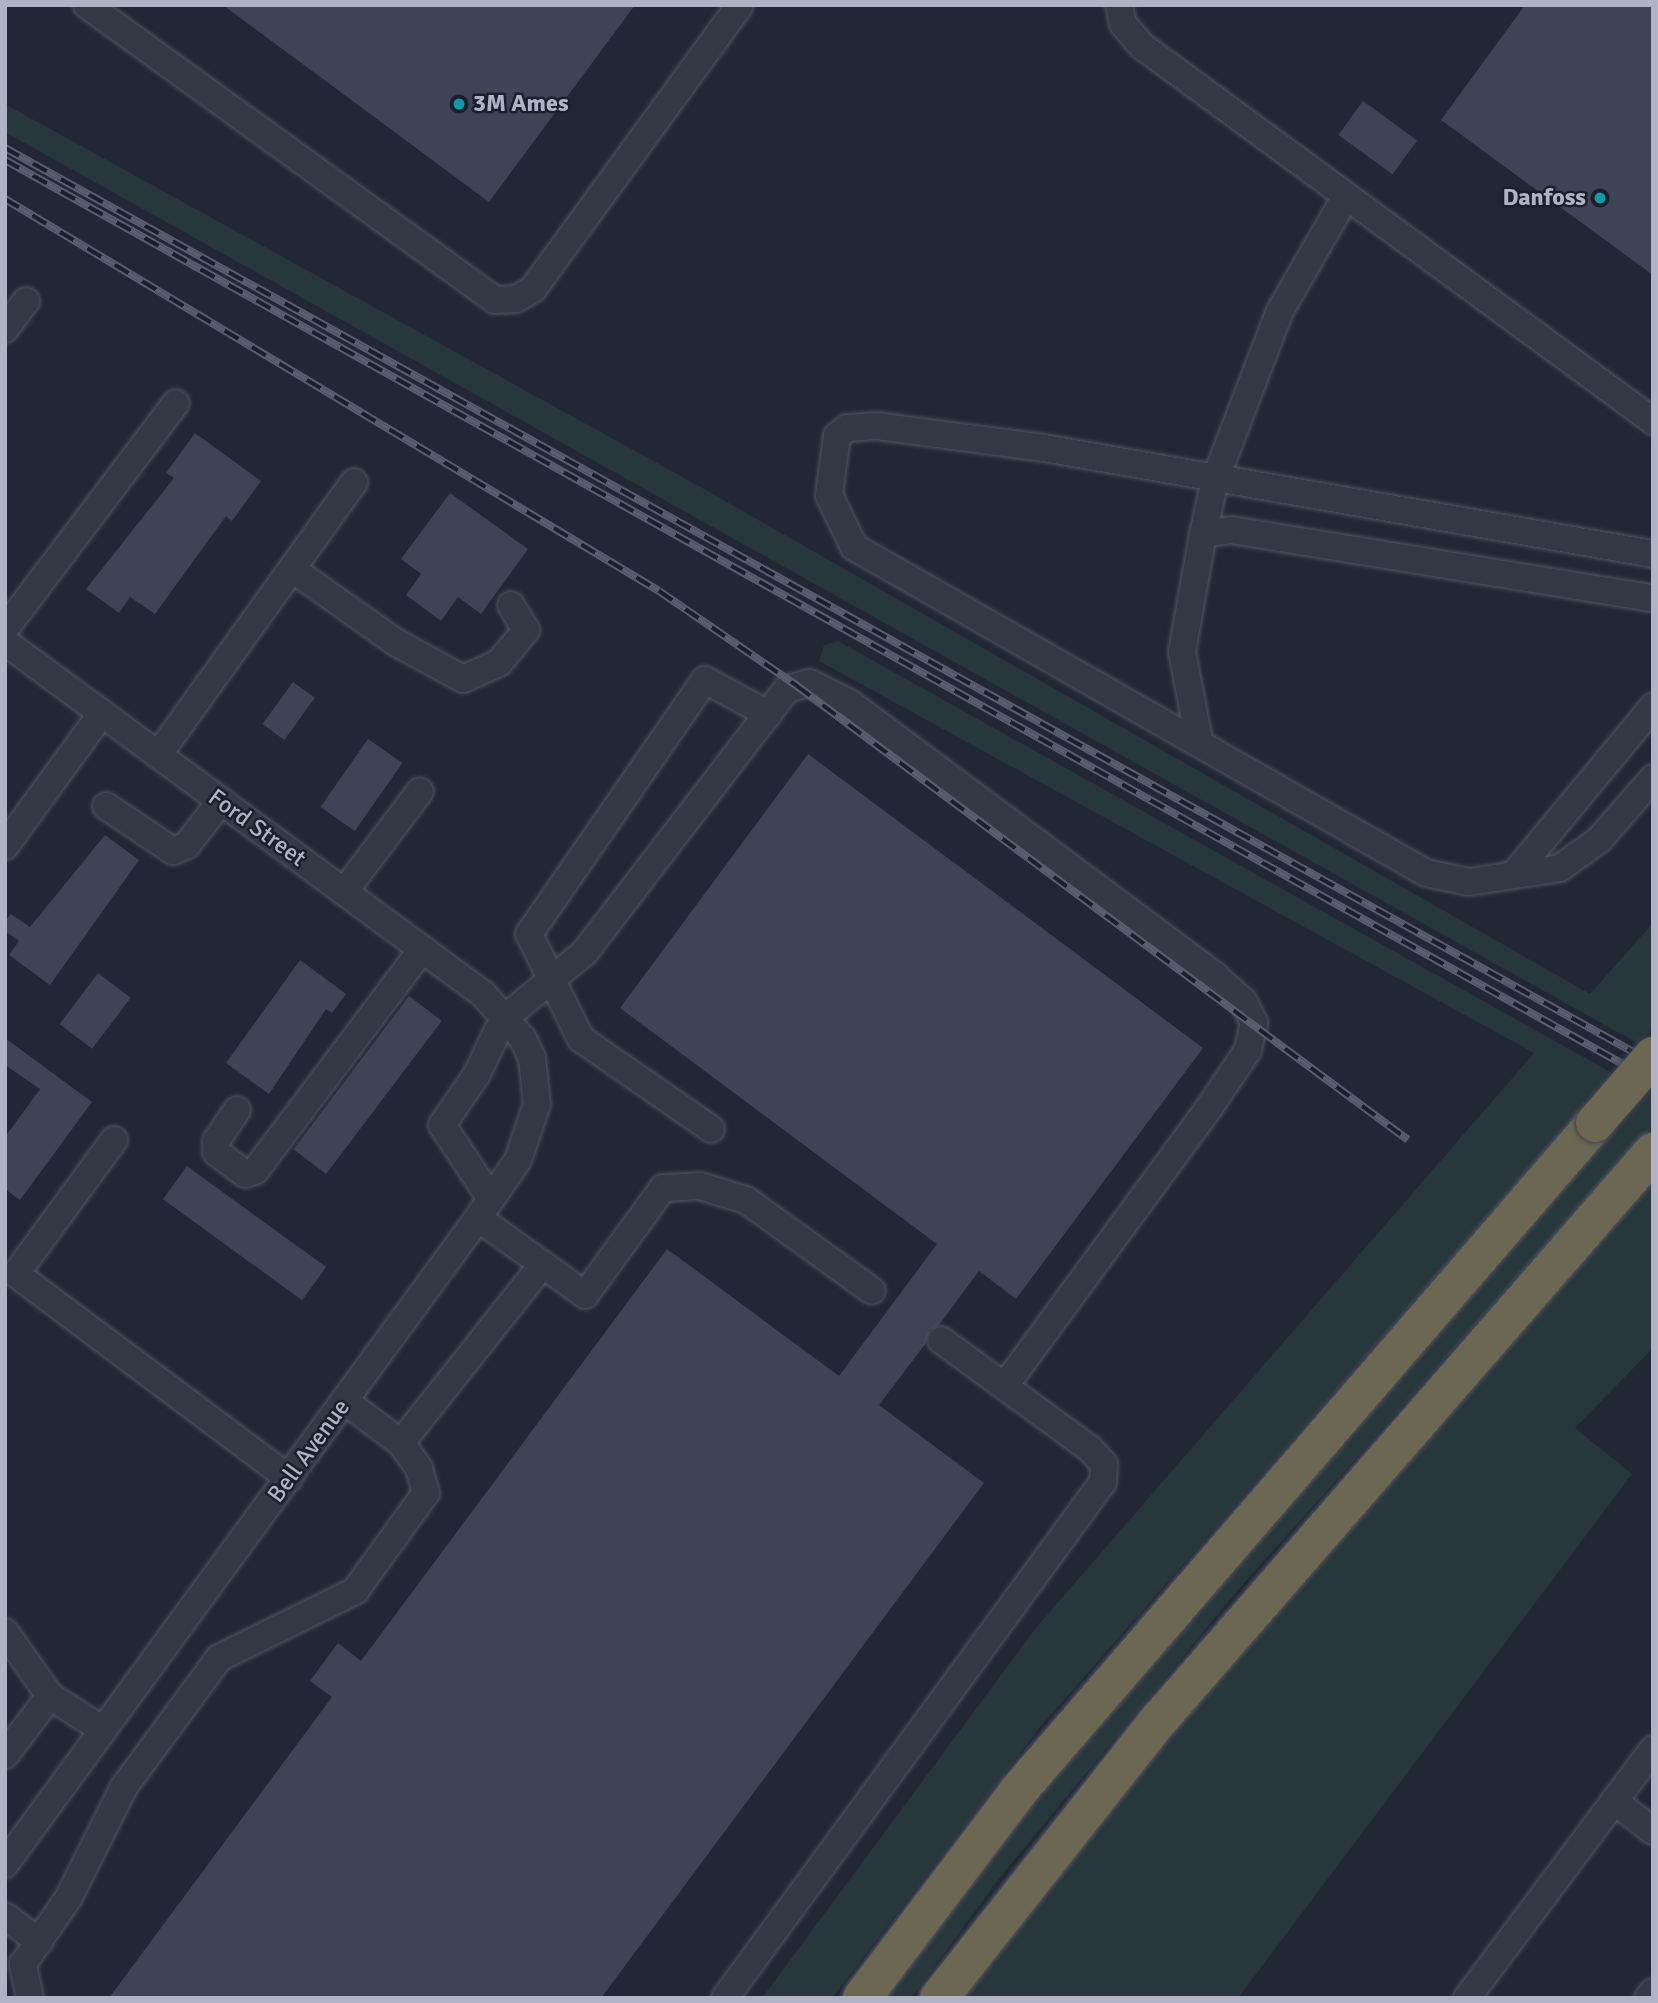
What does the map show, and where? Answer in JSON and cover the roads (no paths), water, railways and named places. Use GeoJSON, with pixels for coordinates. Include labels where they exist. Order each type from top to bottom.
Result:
{"type":"FeatureCollection","features":[{"type":"Feature","properties":{"kind":"highway"},"geometry":{"type":"LineString","coordinates":[[862,1998],[1020,1789],[1653,1056]]}},
{"type":"Feature","properties":{"kind":"highway"},"geometry":{"type":"LineString","coordinates":[[939,1998],[1158,1721],[1653,1153]]}},
{"type":"Feature","properties":{"kind":"street"},"geometry":{"type":"LineString","coordinates":[[87,5],[495,300],[533,289],[740,5]]}},
{"type":"Feature","properties":{"kind":"street"},"geometry":{"type":"LineString","coordinates":[[1119,5],[1123,24],[1142,46],[1653,421]]}},
{"type":"Feature","properties":{"kind":"street"},"geometry":{"type":"LineString","coordinates":[[1199,740],[1182,652],[1215,480],[1280,311],[1346,196]]}},
{"type":"Feature","properties":{"kind":"street"},"geometry":{"type":"LineString","coordinates":[[5,329],[26,301]]}},
{"type":"Feature","properties":{"kind":"street"},"geometry":{"type":"LineString","coordinates":[[5,629],[176,403]]}},
{"type":"Feature","properties":{"kind":"street"},"geometry":{"type":"LineString","coordinates":[[1653,554],[1215,480],[1044,448],[877,426],[847,428],[837,436],[829,495],[835,517],[854,547],[1184,739],[1199,740],[1270,789],[1426,873],[1469,882],[1560,868],[1599,840],[1653,778]]}},
{"type":"Feature","properties":{"kind":"street"},"geometry":{"type":"LineString","coordinates":[[158,755],[354,482]]}},
{"type":"Feature","properties":{"kind":"street"},"geometry":{"type":"LineString","coordinates":[[1203,534],[1231,530],[1653,598]]}},
{"type":"Feature","properties":{"kind":"street"},"geometry":{"type":"LineString","coordinates":[[292,569],[397,643],[463,679],[499,663],[526,630],[511,606]]}},
{"type":"Feature","properties":{"kind":"street","name":"Ford Street"},"geometry":{"type":"LineString","coordinates":[[5,642],[422,949],[506,1017]]}},
{"type":"Feature","properties":{"kind":"street"},"geometry":{"type":"LineString","coordinates":[[710,1129],[581,1040],[529,934],[705,680],[768,714]]}},
{"type":"Feature","properties":{"kind":"street"},"geometry":{"type":"LineString","coordinates":[[872,1291],[746,1200],[700,1186],[663,1188],[585,1295],[543,1264],[485,1209],[442,1125],[477,1074],[506,1017],[585,952],[787,689],[810,683],[848,702],[1214,975],[1243,1000],[1255,1023],[1248,1050],[1209,1108],[1005,1386]]}},
{"type":"Feature","properties":{"kind":"street"},"geometry":{"type":"LineString","coordinates":[[1515,873],[1653,707]]}},
{"type":"Feature","properties":{"kind":"street"},"geometry":{"type":"LineString","coordinates":[[5,846],[102,713]]}},
{"type":"Feature","properties":{"kind":"street"},"geometry":{"type":"LineString","coordinates":[[344,892],[420,791]]}},
{"type":"Feature","properties":{"kind":"street"},"geometry":{"type":"LineString","coordinates":[[106,806],[173,851],[187,845],[221,801]]}},
{"type":"Feature","properties":{"kind":"street"},"geometry":{"type":"LineString","coordinates":[[237,1110],[216,1140],[216,1152],[245,1174],[255,1171],[422,949]]}},
{"type":"Feature","properties":{"kind":"street","name":"Bell Avenue"},"geometry":{"type":"LineString","coordinates":[[5,1864],[345,1402],[518,1160],[537,1104],[532,1058],[506,1017]]}},
{"type":"Feature","properties":{"kind":"street"},"geometry":{"type":"LineString","coordinates":[[114,1140],[16,1274],[289,1478]]}},
{"type":"Feature","properties":{"kind":"street"},"geometry":{"type":"LineString","coordinates":[[401,1443],[543,1264]]}},
{"type":"Feature","properties":{"kind":"street"},"geometry":{"type":"LineString","coordinates":[[726,1998],[1103,1482],[1104,1464],[1089,1448],[941,1340]]}},
{"type":"Feature","properties":{"kind":"street"},"geometry":{"type":"LineString","coordinates":[[30,1998],[23,1964],[69,1896],[124,1787],[219,1658],[355,1591],[426,1493],[419,1468],[401,1443],[345,1402]]}},
{"type":"Feature","properties":{"kind":"street"},"geometry":{"type":"LineString","coordinates":[[5,1632],[50,1696],[103,1730]]}},
{"type":"Feature","properties":{"kind":"street"},"geometry":{"type":"LineString","coordinates":[[5,1755],[50,1696]]}},
{"type":"Feature","properties":{"kind":"street"},"geometry":{"type":"LineString","coordinates":[[1467,1998],[1653,1749]]}},
{"type":"Feature","properties":{"kind":"street"},"geometry":{"type":"LineString","coordinates":[[1614,1801],[1653,1831]]}},
{"type":"Feature","properties":{"kind":"street"},"geometry":{"type":"LineString","coordinates":[[5,1916],[39,1942]]}},
{"type":"Feature","properties":{"kind":"street"},"geometry":{"type":"LineString","coordinates":[[1648,1998],[1653,1992]]}},
{"type":"Feature","properties":{"kind":"railway"},"geometry":{"type":"LineString","coordinates":[[5,148],[1653,1063]]}},
{"type":"Feature","properties":{"kind":"railway"},"geometry":{"type":"LineString","coordinates":[[5,160],[1653,1081]]}},
{"type":"Feature","properties":{"kind":"railway"},"geometry":{"type":"LineString","coordinates":[[5,199],[659,591],[797,686],[1408,1140]]}},
{"type":"Feature","properties":{"kind":"place","name":"3M Ames"},"geometry":{"type":"Point","coordinates":[459,104]}},
{"type":"Feature","properties":{"kind":"place","name":"Danfoss"},"geometry":{"type":"Point","coordinates":[1600,198]}}]}
